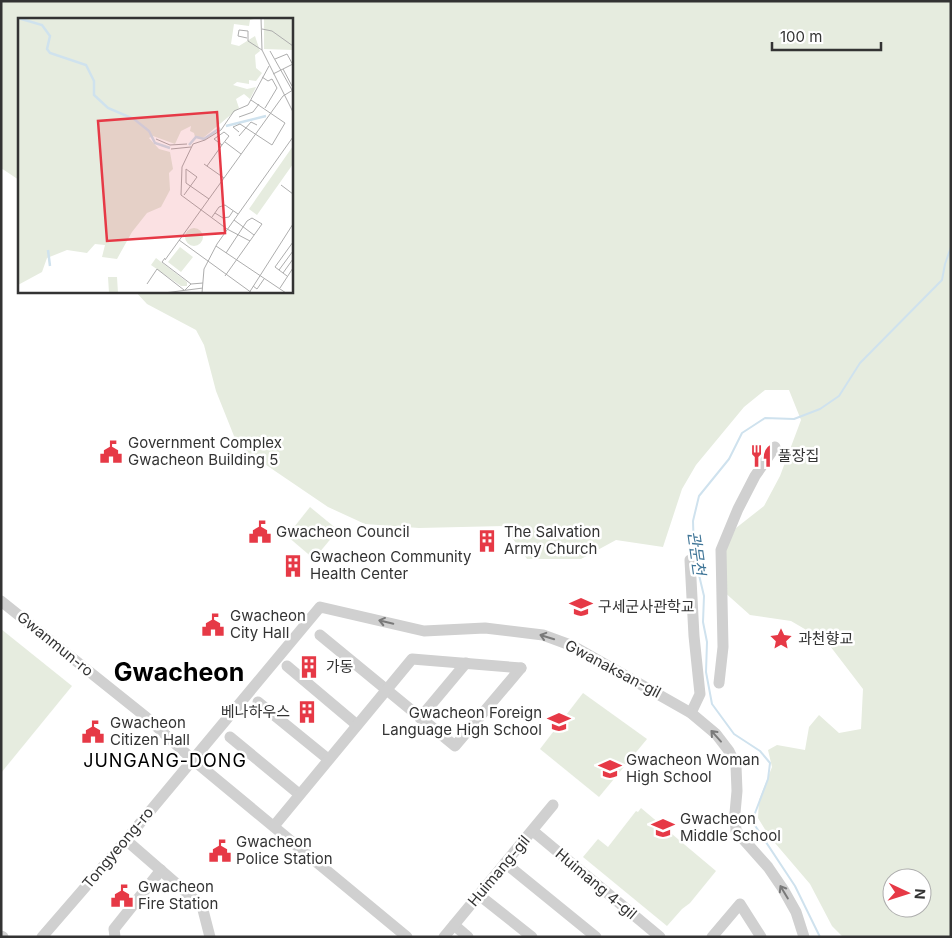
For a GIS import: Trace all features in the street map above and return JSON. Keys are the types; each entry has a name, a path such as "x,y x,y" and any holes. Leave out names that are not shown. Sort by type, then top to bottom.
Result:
{"street":[{"path":"719,683 723,647 721,550 738,509 755,476 775,447"},
{"path":"690,560 694,636 700,694 691,713"},
{"name":"Gwanmun-ro","path":"1,601 146,717 192,759 407,937"},
{"name":"Gwanaksan-gil","path":"192,759 320,606 424,631 485,628 543,635 573,646 691,713 716,734 729,751 736,766 737,791 734,813 736,831 768,867 783,889 796,912 804,937"},
{"path":"274,826 328,759 386,690 412,660 521,668 455,746 420,718 386,690 320,635"},
{"path":"420,718 466,663"},
{"path":"287,666 357,725"},
{"path":"258,702 328,759"},
{"path":"230,737 299,794"},
{"name":"Tongyeong-ro","path":"42,937 126,840 192,759"},
{"name":"Huimang-gil","path":"444,937 553,805"},
{"name":"Huimang 4-gil","path":"533,831 660,937"},
{"path":"126,840 202,906 210,937"},
{"path":"506,863 596,937"},
{"path":"114,937 114,929 161,870"},
{"path":"479,895 532,937"},
{"path":"712,937 740,904 761,937"},
{"path":"454,925 468,937"}],"shaded area":[{"path":"1,1 951,1 951,937 843,937 832,926 810,884 769,836 758,818 759,800 772,767 768,750 777,745 805,750 809,727 819,715 839,733 861,729 863,689 827,642 791,621 750,615 722,590 721,557 736,528 764,506 780,476 801,420 789,390 765,390 744,407 696,465 682,489 663,547 616,540 581,559 527,559 504,526 419,528 365,524 328,507 238,446 216,391 204,345 196,330 147,304 136,292 292,292 292,18 18,18 18,179 1,168"},
{"path":"310,507 338,530 314,559 287,536"},
{"path":"1,629 72,686 1,773"},
{"path":"583,693 647,739 599,797 540,749"},
{"path":"641,808 716,871 690,903 667,926 583,857 598,839 608,847 636,811 638,812"}],"waterway":[{"name":"관문천","path":"820,937 795,886 752,821 768,779 770,763 760,751 734,734 712,704 706,672 707,642 703,622 704,596 694,554 693,521 699,496 729,459 742,433 765,418 794,419 820,409 839,396 860,363 942,280 951,247"}],"place":[{"name":"Government Complex Gwacheon Building 5","path":"111,452"},
{"name":"풀장집","path":"761,456"},
{"name":"Gwacheon Council","path":"260,532"},
{"name":"The Salvation Army Church","path":"487,541"},
{"name":"Gwacheon Community Health Center","path":"293,566"},
{"name":"구세군사관학교","path":"581,607"},
{"name":"Gwacheon City Hall","path":"213,625"},
{"name":"과천향교","path":"781,639"},
{"name":"가동","path":"309,667"},
{"name":"베나하우스","path":"307,712"},
{"name":"Gwacheon Foreign Language High School","path":"559,722"},
{"name":"Gwacheon Citizen Hall","path":"93,732"},
{"name":"Gwacheon Woman High School","path":"610,769"},
{"name":"Gwacheon Middle School","path":"663,828"},
{"name":"Gwacheon Police Station","path":"220,851"},
{"name":"Gwacheon Fire Station","path":"122,896"}],"district":[{"name":"Gwacheon","path":"179,672"},
{"name":"JUNGANG-DONG","path":"165,761"}]}
